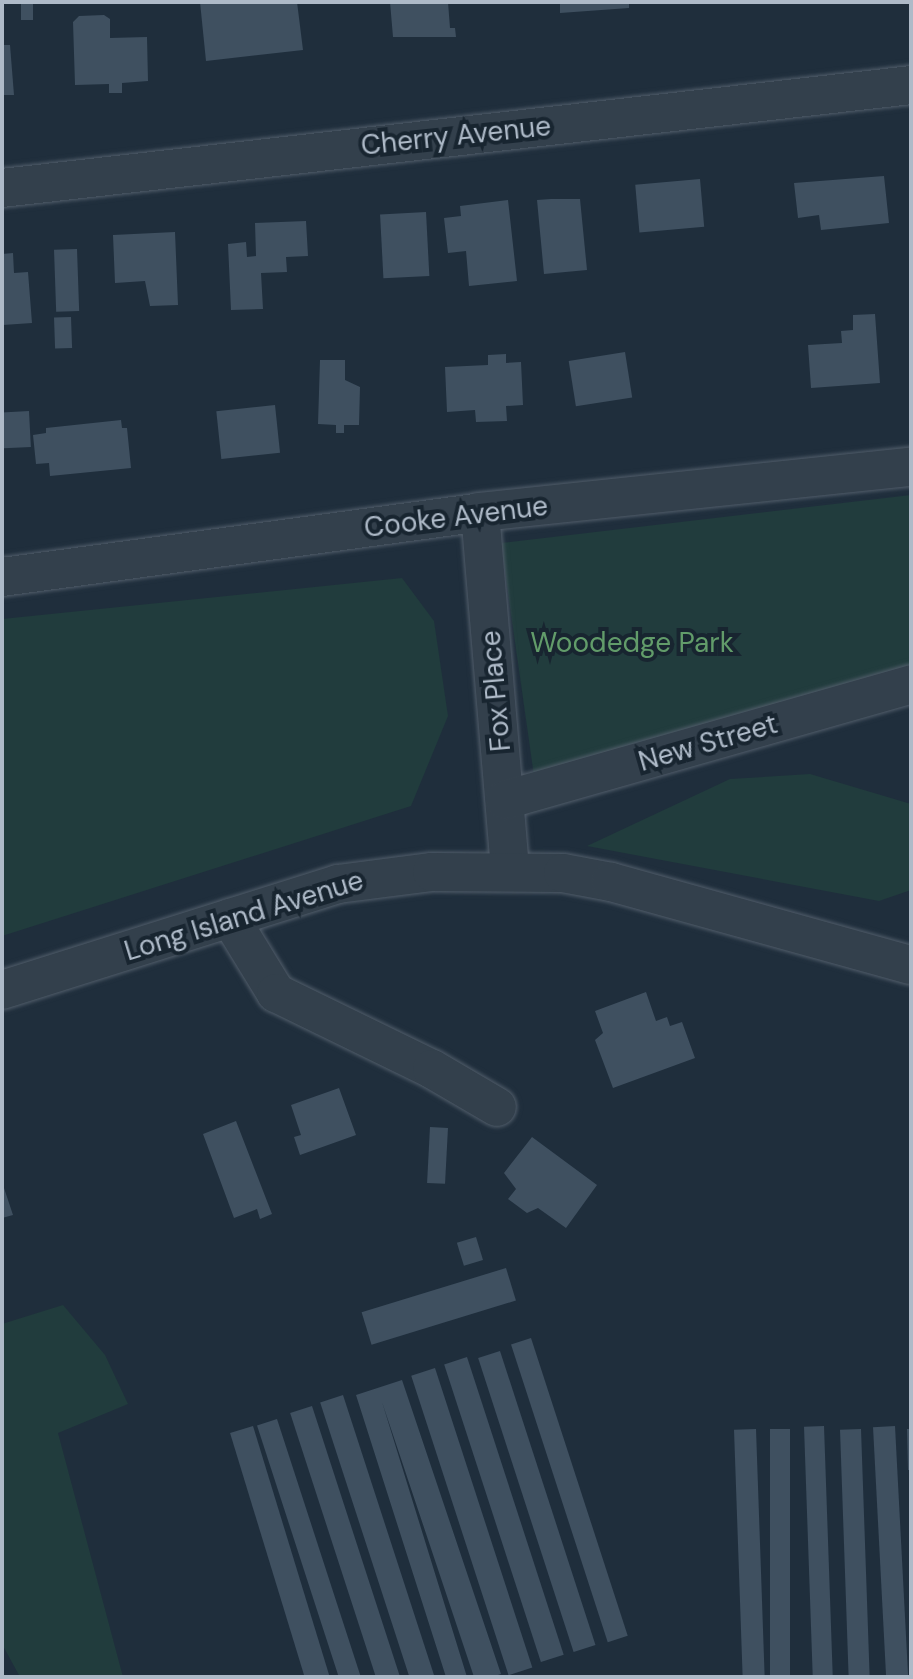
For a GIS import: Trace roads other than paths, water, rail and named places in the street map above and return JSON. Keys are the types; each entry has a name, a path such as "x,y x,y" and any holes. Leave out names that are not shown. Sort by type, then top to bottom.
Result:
{"street":[{"name":"Cherry Avenue","path":"2,188 911,85"},
{"name":"Cooke Avenue","path":"2,577 480,512 911,467"},
{"name":"Fox Place","path":"480,512 510,870"},
{"name":"New Street","path":"505,800 911,684"},
{"name":"Long Island Avenue","path":"2,990 230,918 386,875 510,870 563,873 649,890 911,965"},
{"path":"230,918 276,993 432,1069 497,1107"}],"park label":[{"name":"Woodedge Park","path":"632,643"}]}
